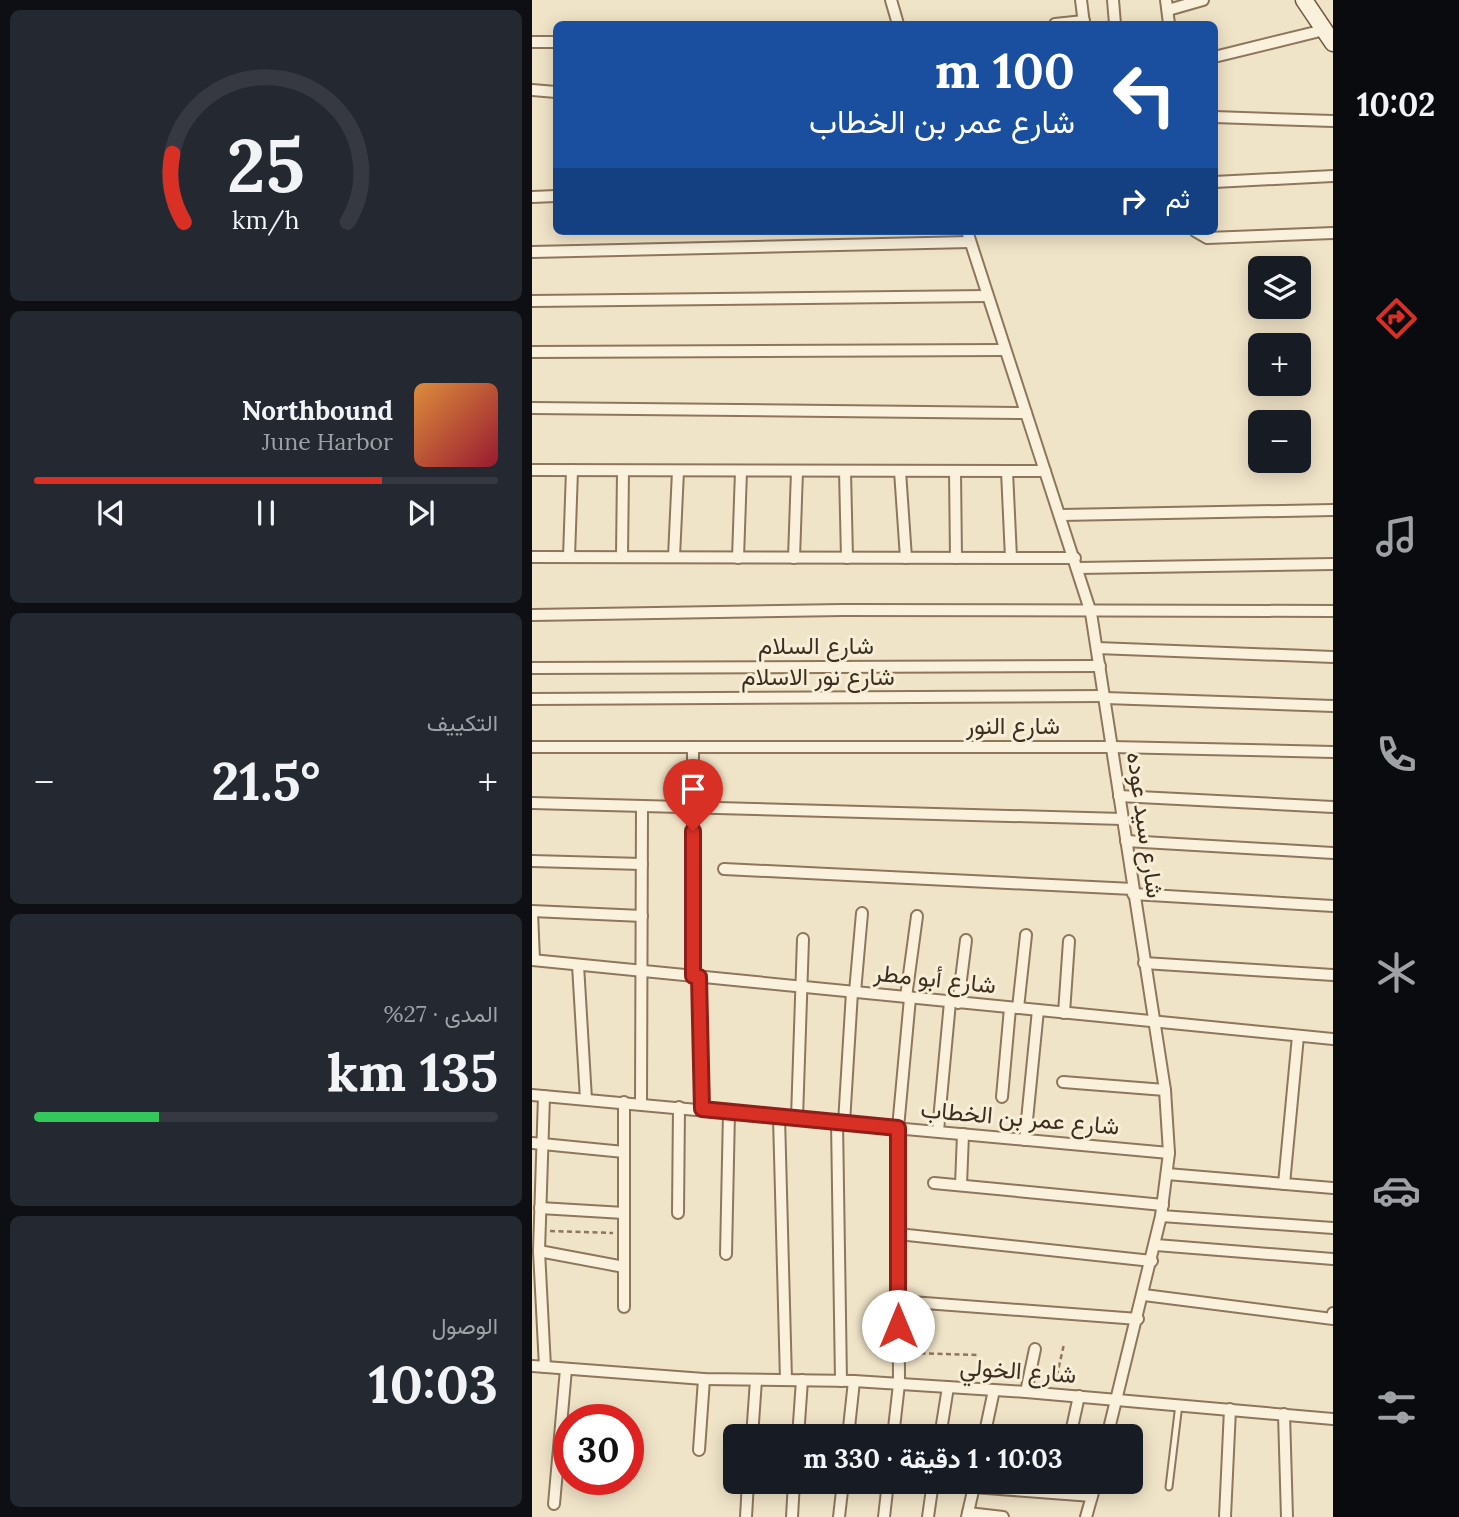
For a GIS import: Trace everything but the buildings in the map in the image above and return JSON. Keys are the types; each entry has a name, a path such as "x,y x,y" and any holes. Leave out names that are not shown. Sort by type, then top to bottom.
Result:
{"street":[{"path":"891,0 897,21"},
{"path":"1082,0 1084,21"},
{"path":"1113,0 1115,21"},
{"path":"1167,5 1203,0"},
{"path":"1218,56 1330,36 1304,0"},
{"path":"532,42 553,42"},
{"path":"532,90 553,92"},
{"path":"1218,117 1333,121"},
{"path":"1218,182 1333,176"},
{"path":"532,197 553,196"},
{"path":"1202,235 1207,238 1333,233"},
{"path":"532,252 945,235"},
{"name":"شارع سيد عوده","path":"969,235 1004,350 1077,563 1091,613 1165,1090 1169,1153 1162,1210 1144,1296 1110,1424"},
{"path":"532,301 987,296"},
{"path":"532,352 1004,350"},
{"path":"532,408 1026,413"},
{"path":"532,470 1045,471"},
{"path":"569,557 572,470"},
{"path":"622,557 623,471"},
{"path":"674,557 678,471"},
{"path":"738,558 741,471"},
{"path":"794,558 797,471"},
{"path":"845,471 847,558"},
{"path":"900,471 906,558"},
{"path":"955,471 956,558"},
{"path":"1007,471 1011,558"},
{"path":"1060,515 1333,510"},
{"path":"532,557 1011,558 1077,563 1333,564"},
{"path":"532,615 842,610 1091,613 1333,611"},
{"path":"1097,648 1333,657"},
{"name":"شارع السلام","path":"532,668 1100,666"},
{"name":"شارع نور الاسلام","path":"532,699 1104,697 1333,706"},
{"name":"شارع النور","path":"532,747 1112,747 1333,752"},
{"path":"694,747 696,976 702,1109"},
{"path":"1119,796 1333,807"},
{"path":"532,803 1122,820"},
{"path":"642,806 642,1104"},
{"path":"1126,841 1333,853"},
{"path":"532,860 642,864"},
{"path":"724,869 1133,891 1333,906"},
{"path":"533,960 532,911 642,916"},
{"path":"841,1381 840,1122 862,913"},
{"path":"894,1424 899,1384 898,1128 917,916"},
{"path":"1002,1097 1026,935"},
{"path":"797,1118 803,939"},
{"path":"938,1131 954,1002 966,940"},
{"path":"1064,1013 1069,942"},
{"name":"شارع أبو مطر","path":"533,960 1333,1039"},
{"path":"1144,963 1333,975"},
{"path":"578,965 586,1099"},
{"path":"1025,1140 1038,1010"},
{"path":"1284,1184 1298,1036"},
{"path":"1063,1082 1165,1090"},
{"name":"شارع عمر بن الخطاب","path":"532,1095 1169,1153"},
{"path":"544,1096 537,1143 540,1208 537,1226 545,1367"},
{"path":"624,1102 624,1307"},
{"path":"678,1213 679,1107"},
{"path":"726,1254 729,1112"},
{"path":"779,1116 786,1380"},
{"path":"961,1185 963,1134"},
{"path":"537,1143 624,1152"},
{"path":"1167,1174 1333,1188"},
{"path":"934,1183 1333,1228"},
{"path":"540,1208 624,1213"},
{"path":"898,1234 1152,1261"},
{"path":"1156,1245 1333,1259"},
{"path":"539,1251 624,1267"},
{"path":"1144,1296 1333,1319 1333,1313"},
{"path":"898,1301 1138,1319"},
{"path":"1026,1392 1035,1349"},
{"name":"شارع الخولي","path":"532,1366 705,1379 854,1381 1079,1396 1284,1414 1333,1415"},
{"path":"554,1504 566,1369"},
{"path":"699,1450 705,1379"},
{"path":"753,1424 756,1380"},
{"path":"799,1424 802,1380"},
{"path":"849,1424 854,1381"},
{"path":"942,1424 948,1387"},
{"path":"987,1424 994,1390"},
{"path":"1073,1424 1079,1396"},
{"path":"1225,1517 1230,1409"},
{"path":"1284,1414 1287,1517"},
{"path":"746,1517 747,1494"},
{"path":"792,1517 793,1494"},
{"path":"839,1517 842,1494"},
{"path":"884,1517 887,1494"},
{"path":"928,1517 931,1494"},
{"path":"972,1494 968,1515 1003,1517"},
{"path":"1084,1494 1092,1496 1086,1517"}],"lane":[{"path":"1169,1487 1179,1404"}],"path":[{"path":"537,1226 624,1233"},
{"path":"1052,1394 1064,1344"},
{"path":"898,1352 977,1355"}],"route":[{"path":"693,831 693,976 699,977 702,1109 898,1128 898,1326"}]}
